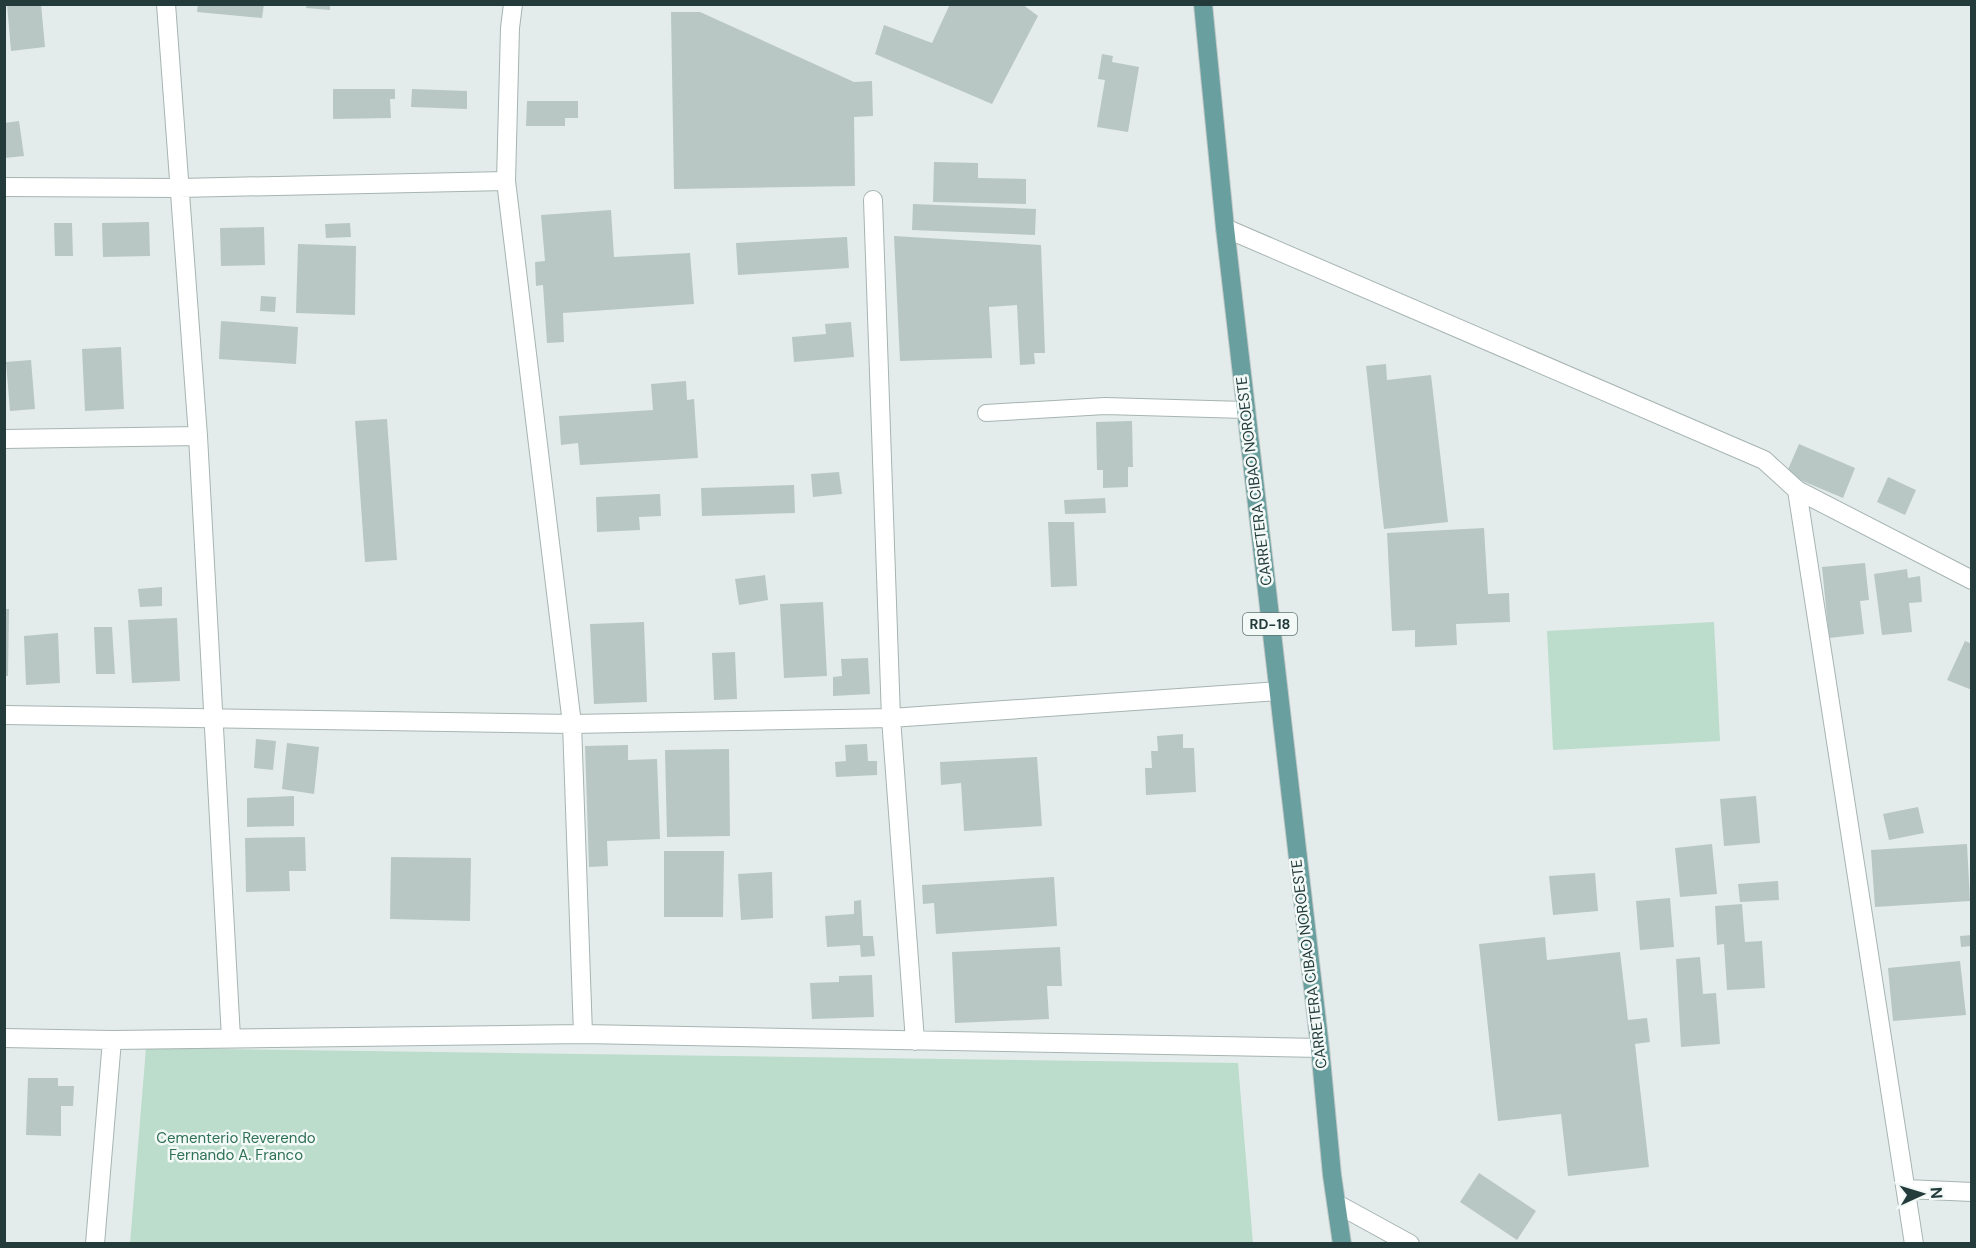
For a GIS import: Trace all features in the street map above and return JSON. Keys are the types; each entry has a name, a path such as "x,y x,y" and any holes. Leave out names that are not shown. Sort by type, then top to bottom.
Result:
{"main road":[{"name":"CARRETERA CIBAO NOROESTE","path":"1203,4 1245,410 1320,1048 1332,1175 1342,1244"}],"street":[{"path":"166,4 198,436 231,1038"},
{"path":"513,4 510,28 506,181 572,724 583,1034"},
{"path":"4,187 179,188 506,181"},
{"path":"873,200 891,718 915,1041"},
{"path":"1225,228 1764,460 1797,490 1971,580"},
{"path":"4,439 198,436"},
{"path":"1797,490 1914,1244"},
{"path":"4,715 214,716 572,724 891,718 1278,691"},
{"path":"4,1038 112,1040 583,1034 1320,1048"},
{"path":"95,1244 112,1040"},
{"path":"1906,1189 1971,1192"},
{"path":"1337,1204 1410,1244"}],"lane":[{"path":"986,413 1105,406 1245,410"}],"green space":[{"path":"1714,622 1720,741 1553,750 1547,631"},
{"name":"Cementerio Reverendo Fernando A. Franco","path":"146,1048 1238,1063 1253,1243 130,1244"}],"building":[{"path":"7,4 41,4 45,47 11,51"},
{"path":"198,4 264,4 262,18 197,12"},
{"path":"307,4 330,4 330,10 306,8"},
{"path":"950,4 1022,4 1038,16 992,104 875,54 884,25 932,43"},
{"path":"671,12 700,12 854,82 872,81 873,116 854,117 855,186 674,189"},
{"path":"1102,54 1113,56 1112,62 1139,67 1128,132 1097,127 1105,80 1098,79"},
{"path":"333,89 395,89 395,99 390,99 391,118 333,119"},
{"path":"412,89 467,91 467,109 411,107"},
{"path":"527,101 578,101 578,118 565,118 565,126 526,126"},
{"path":"19,121 24,156 4,158 4,123"},
{"path":"934,162 978,163 978,178 1026,179 1026,204 933,202"},
{"path":"913,204 1036,209 1035,235 912,230"},
{"path":"611,210 614,257 690,253 694,304 563,313 564,342 547,343 543,285 536,286 535,262 545,261 541,215"},
{"path":"149,222 150,256 103,257 102,223"},
{"path":"54,223 72,223 73,256 55,256"},
{"path":"350,223 351,237 326,238 325,224"},
{"path":"264,227 265,265 221,266 220,228"},
{"path":"894,236 1041,245 1045,353 1034,353 1035,364 1020,365 1017,305 989,307 992,358 900,361"},
{"path":"847,237 849,268 738,275 736,243"},
{"path":"298,244 356,246 355,315 296,313"},
{"path":"261,296 276,297 275,312 260,311"},
{"path":"221,321 298,327 296,364 219,359"},
{"path":"851,322 854,357 794,362 792,337 826,334 825,324"},
{"path":"121,347 124,409 85,411 82,349"},
{"path":"31,360 35,409 10,411 6,362"},
{"path":"1386,364 1387,380 1431,375 1448,522 1384,529 1366,366"},
{"path":"686,381 687,400 694,399 698,458 580,465 578,443 561,445 559,416 653,410 651,384"},
{"path":"387,419 397,560 365,562 355,421"},
{"path":"1132,421 1133,467 1128,467 1128,487 1103,488 1103,470 1097,470 1096,422"},
{"path":"1799,444 1855,468 1843,498 1786,474"},
{"path":"839,472 842,494 813,497 811,474"},
{"path":"1888,477 1916,490 1905,515 1877,502"},
{"path":"794,485 795,513 702,516 701,488"},
{"path":"660,494 661,516 639,517 640,530 597,532 596,497"},
{"path":"1105,498 1106,513 1065,514 1064,500"},
{"path":"1048,522 1074,522 1077,586 1051,587"},
{"path":"1484,528 1488,594 1509,593 1510,622 1456,624 1457,645 1415,647 1415,630 1392,631 1387,533"},
{"path":"1865,563 1869,600 1860,601 1864,634 1829,638 1822,567"},
{"path":"1907,569 1908,578 1920,576 1922,602 1909,603 1912,632 1882,635 1874,574"},
{"path":"765,575 768,600 739,605 735,579"},
{"path":"162,587 162,606 140,607 138,589"},
{"path":"823,602 827,676 784,678 780,604"},
{"path":"4,609 9,609 8,676 4,676"},
{"path":"177,618 180,681 132,683 128,620"},
{"path":"644,622 647,702 594,704 590,624"},
{"path":"94,627 112,627 115,674 96,674"},
{"path":"58,633 60,683 26,685 24,636"},
{"path":"1965,641 1972,644 1972,690 1947,680"},
{"path":"735,652 737,699 714,700 712,653"},
{"path":"868,658 870,694 833,696 833,677 842,676 841,659"},
{"path":"1183,734 1183,748 1194,748 1196,792 1146,795 1145,768 1152,768 1151,751 1158,751 1157,736"},
{"path":"256,739 276,741 273,770 254,768"},
{"path":"287,743 319,747 314,794 282,789"},
{"path":"867,744 868,761 877,761 877,775 836,777 835,762 846,761 845,745"},
{"path":"628,745 628,760 657,759 660,839 607,841 608,866 589,867 585,746"},
{"path":"729,749 730,836 667,837 665,750"},
{"path":"1037,757 1042,826 964,831 961,783 941,785 940,762"},
{"path":"294,796 294,826 247,827 247,798"},
{"path":"1756,796 1760,843 1724,846 1720,799"},
{"path":"1918,807 1924,833 1889,840 1883,814"},
{"path":"305,837 306,871 289,871 290,891 246,892 245,838"},
{"path":"1712,844 1717,894 1680,897 1675,848"},
{"path":"1967,844 1970,901 1875,907 1871,850"},
{"path":"664,851 724,851 723,917 664,917"},
{"path":"391,857 471,858 470,921 390,919"},
{"path":"772,872 773,918 741,920 738,874"},
{"path":"1595,873 1598,911 1553,915 1549,876"},
{"path":"1054,877 1057,926 936,934 934,903 923,904 922,885"},
{"path":"1778,881 1779,900 1740,902 1738,884"},
{"path":"1670,898 1674,947 1640,950 1636,901"},
{"path":"861,900 863,936 873,936 875,956 861,957 860,945 827,947 825,916 854,914 854,901"},
{"path":"1742,904 1745,942 1762,941 1765,988 1727,990 1724,944 1717,945 1715,906"},
{"path":"1972,935 1972,946 1961,947 1960,936"},
{"path":"1545,937 1547,960 1620,952 1628,1020 1647,1018 1650,1042 1635,1044 1649,1167 1568,1176 1561,1114 1498,1121 1479,944"},
{"path":"1060,947 1062,986 1047,986 1049,1019 955,1023 952,952"},
{"path":"1700,957 1703,994 1716,993 1720,1044 1681,1047 1676,959"},
{"path":"1960,961 1966,1015 1893,1021 1888,968"},
{"path":"872,975 874,1017 812,1019 810,983 839,982 839,976"},
{"path":"28,1078 58,1078 58,1086 74,1086 73,1106 61,1106 61,1136 26,1135"},
{"path":"1479,1173 1536,1211 1517,1240 1460,1202"}]}
